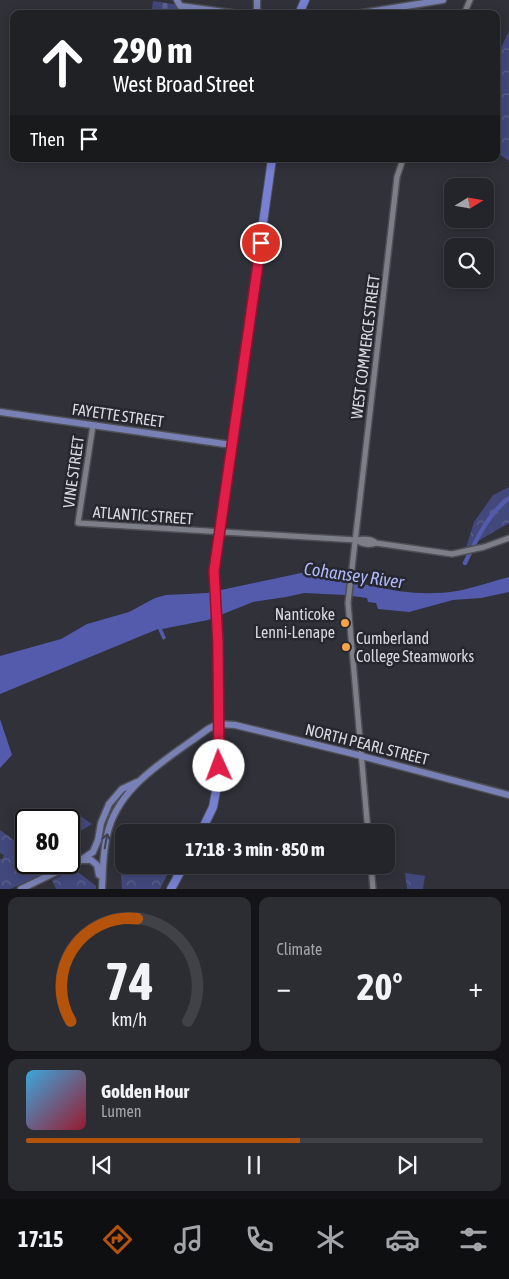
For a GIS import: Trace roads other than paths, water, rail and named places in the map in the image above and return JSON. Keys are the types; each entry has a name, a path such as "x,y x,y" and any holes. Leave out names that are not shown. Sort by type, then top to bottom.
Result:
{"highway":[{"path":"205,824 213,807 218,787 219,703 214,571 272,162"},
{"path":"171,889 179,874"}],"main road":[{"path":"381,10 443,0"},
{"path":"179,3 217,10"},
{"name":"FAYETTE STREET","path":"0,412 232,445"},
{"path":"21,889 81,860 93,852 101,823 110,802 122,789 140,780 208,729 218,724"},
{"name":"NORTH PEARL STREET","path":"218,724 235,725 509,795"},
{"path":"112,818 124,798 140,780"},
{"path":"110,802 114,803 124,798"},
{"path":"100,889 105,842 113,810 110,802"},
{"path":"81,860 91,860 97,865 100,889"}],"street":[{"name":"WEST COMMERCE STREET","path":"367,824 350,638 349,598 397,177 402,162"},
{"name":"VINE STREET","path":"78,523 93,425"},
{"name":"ATLANTIC STREET","path":"78,523 363,539 374,540 376,543 447,554 467,552 509,538"},
{"path":"372,874 373,889"}],"waterway":[{"path":"465,563 489,520 509,498"}],"place":[{"name":"Nanticoke Lenni-Lenape","path":"345,623"},
{"name":"Cumberland College Steamworks","path":"346,647"}],"water label":[{"name":"Cohansey River","path":"354,575"}]}
